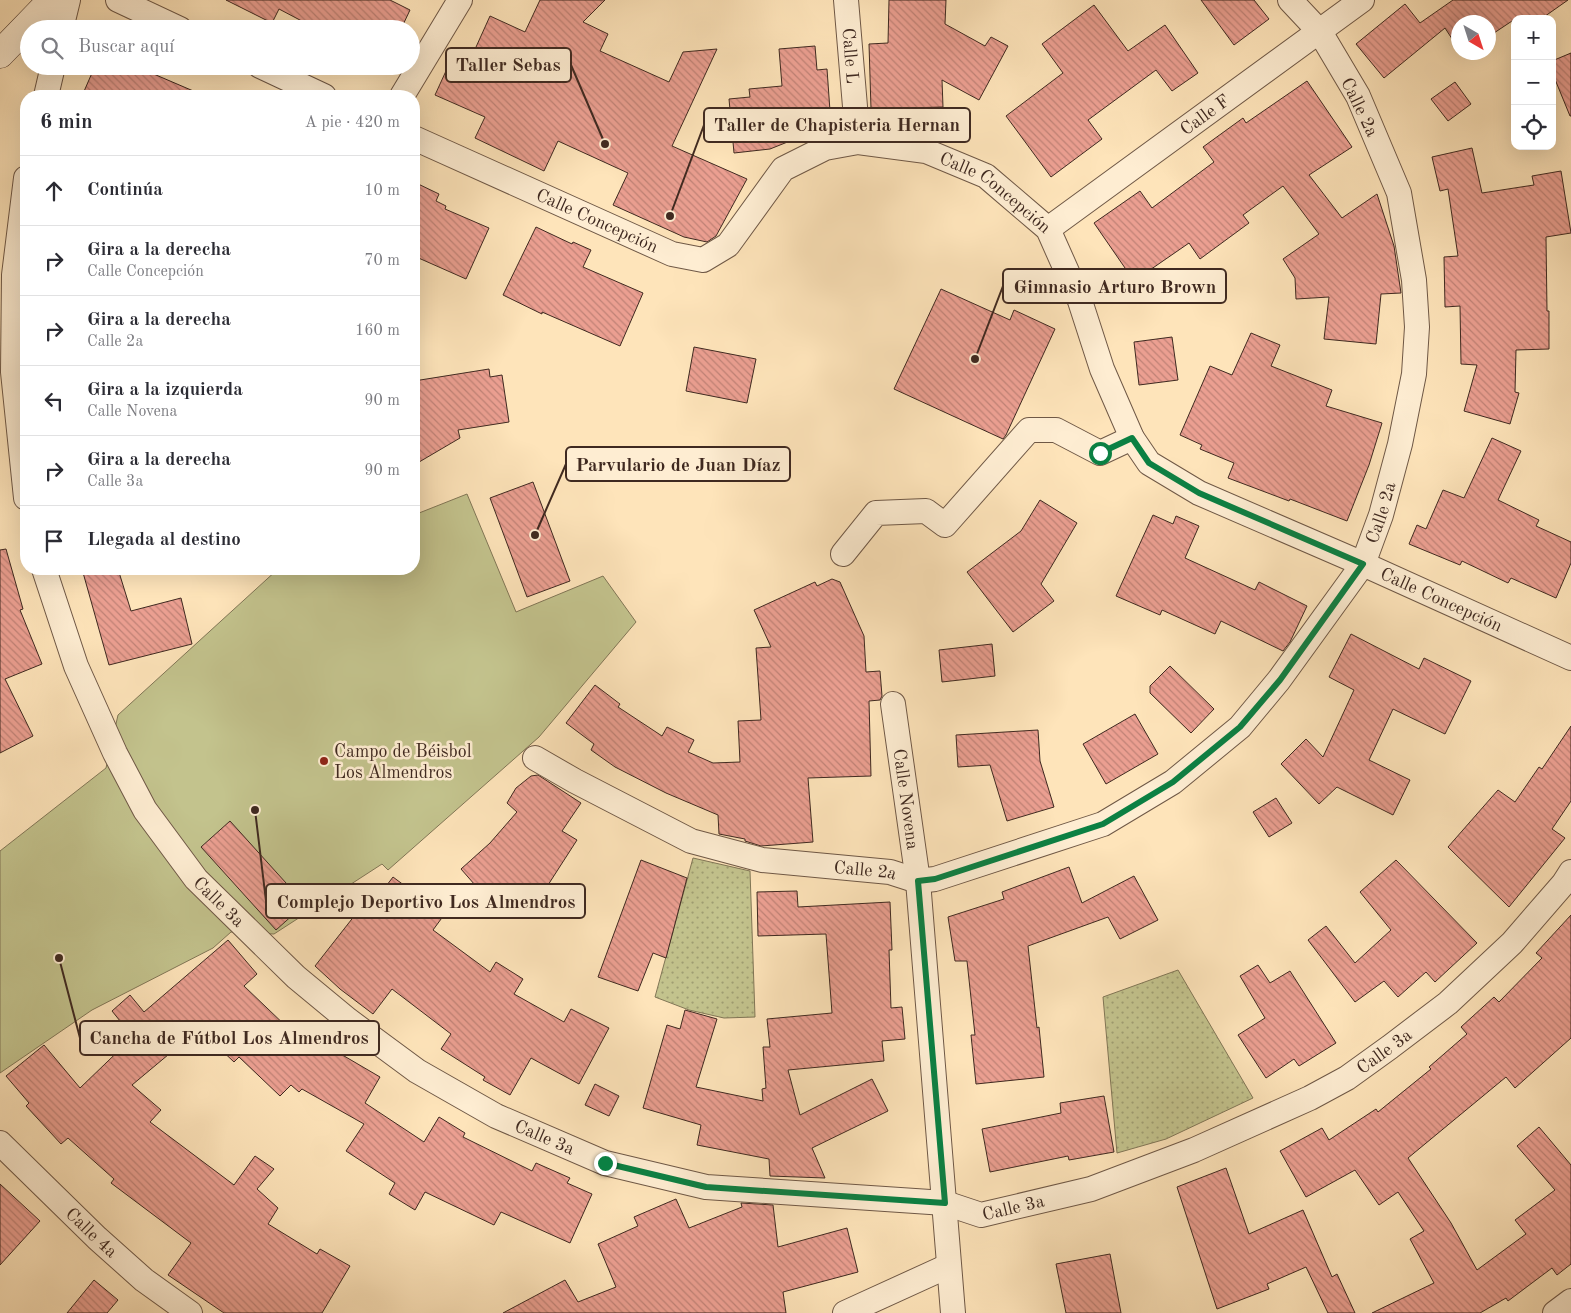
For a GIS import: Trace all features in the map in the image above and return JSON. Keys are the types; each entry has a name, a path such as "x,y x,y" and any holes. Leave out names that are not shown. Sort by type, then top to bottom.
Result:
{"street":[{"path":"33,20 52,0"},
{"path":"64,20 68,0"},
{"path":"118,0 161,20"},
{"path":"420,66 460,0"},
{"name":"Calle L","path":"846,0 858,142"},
{"name":"Calle 2a","path":"535,758 575,781 691,841 762,860 890,872 918,881 935,879 1103,824 1173,782 1240,727 1280,680 1363,564 1381,515 1400,444 1414,374 1417,327 1414,280 1399,193 1358,96 1320,32 1290,0"},
{"name":"Calle F","path":"1048,229 1362,0"},
{"path":"0,54 20,33"},
{"path":"47,90 51,75"},
{"path":"279,75 311,90"},
{"path":"406,90 415,75"},
{"name":"Calle Concepción","path":"420,141 672,254 704,260 728,245 783,169 826,148 858,142 926,151 986,176 1048,229 1080,301 1102,369 1132,438 1149,463 1199,493 1363,564 1571,658"},
{"path":"20,226 14,275 13,372 20,440"},
{"path":"842,554 876,513 926,511 945,526 1029,430 1056,430 1100,453 1132,438"},
{"name":"Calle 3a","path":"46,575 76,666 115,753 145,810 196,879 296,978 348,1020 417,1071 496,1116 605,1163 706,1187 945,1203 981,1215 1091,1189 1194,1150 1310,1098 1347,1078 1448,1003 1512,943 1564,883 1571,872"},
{"name":"Calle Novena","path":"893,704 918,881 945,1203 952,1313"},
{"name":"Calle 4a","path":"0,1142 104,1244 144,1280 190,1313"},
{"path":"845,1313 948,1266"},
{"path":"1555,1313 1571,1301"}],"green space":[{"path":"467,494 516,612 603,576 636,622 539,737 388,870 382,864 274,934 231,932 213,948 92,1010 0,1073 0,851 106,768 118,715 271,575 420,575 420,513"},
{"path":"693,858 750,871 755,1017 724,1018 689,1010 655,997"},
{"path":"1178,970 1253,1098 1166,1139 1117,1153 1103,997"}],"building":[{"path":"226,0 390,0 410,10 405,20 300,20 279,9 274,20 266,20"},
{"path":"540,0 605,0 583,22 608,34 600,51 669,82 683,52 717,49 672,146 747,179 716,236 707,242 684,237 613,205 628,173 558,141 544,171 475,138 485,117 435,95 451,60 467,67 490,16 525,32"},
{"path":"889,0 946,0 945,24 985,46 991,37 1008,46 979,100 942,80 943,107 871,109 869,44 888,43"},
{"path":"1201,0 1254,0 1269,19 1234,45"},
{"path":"1453,0 1568,0 1547,15 1511,15 1511,22 1496,32 1496,15 1451,15 1451,37 1445,28 1384,78 1356,44 1405,4 1420,23"},
{"path":"1094,5 1128,51 1165,25 1198,73 1172,91 1156,70 1088,120 1102,139 1051,177 1006,116 1063,73 1042,44"},
{"path":"815,46 817,70 827,69 831,125 804,127 805,135 770,149 734,153 729,99 750,97 749,89 782,86 779,49"},
{"path":"1571,53 1571,116 1556,82 1556,59"},
{"path":"91,75 156,75 191,90 85,90"},
{"path":"1307,81 1352,147 1309,175 1342,218 1377,194 1394,246 1401,293 1381,294 1376,344 1324,339 1329,297 1296,299 1295,278 1283,259 1319,234 1283,186 1243,215 1249,223 1200,259 1189,243 1134,281 1094,223 1140,191 1152,208 1214,162 1203,147 1243,118 1246,123"},
{"path":"1455,82 1471,104 1448,121 1431,99"},
{"path":"1472,148 1482,193 1534,185 1532,176 1561,171 1571,233 1546,237 1549,349 1516,350 1515,392 1519,393 1510,424 1464,411 1477,365 1461,364 1460,306 1445,307 1444,257 1458,256 1448,189 1440,191 1432,157"},
{"path":"420,185 439,194 436,201 446,206 445,209 489,228 466,279 420,259"},
{"path":"536,227 572,244 573,242 591,250 583,267 643,293 620,346 542,312 542,314 503,295"},
{"path":"941,289 1010,320 1014,310 1055,329 1003,439 894,389"},
{"path":"1251,333 1280,345 1271,366 1332,390 1326,406 1382,423 1369,465 1347,521 1228,478 1234,463 1200,449 1202,445 1180,435 1210,366 1232,375"},
{"path":"1172,337 1178,380 1139,385 1134,342"},
{"path":"694,347 756,359 747,403 686,391"},
{"path":"489,369 490,377 502,375 509,422 458,430 460,438 420,461 420,380"},
{"path":"1492,438 1521,451 1498,500 1539,520 1536,526 1571,542 1571,563 1556,598 1511,578 1508,583 1462,561 1460,565 1409,544 1417,525 1426,529 1443,490 1464,498"},
{"path":"533,482 570,581 527,597 490,498"},
{"path":"1040,500 1077,523 1041,584 1054,601 1013,632 967,572 1021,531"},
{"path":"1153,515 1173,524 1176,516 1199,526 1185,558 1255,590 1259,582 1307,606 1290,642 1283,651 1221,621 1215,634 1162,610 1160,615 1116,596"},
{"path":"6,549 23,609 20,610 42,664 5,679 33,736 0,753 0,550"},
{"path":"84,575 120,575 131,611 181,598 192,644 109,665"},
{"path":"832,579 840,582 864,636 866,672 880,671 882,696 880,700 869,701 871,776 808,778 813,842 761,846 745,841 745,839 719,834 718,815 666,793 615,767 591,750 594,744 566,723 595,685 620,704 618,707 662,736 667,727 694,740 688,752 713,763 740,762 738,721 761,720 756,648 771,647 754,610 815,582 817,586"},
{"path":"1351,634 1419,669 1424,658 1471,681 1445,734 1393,709 1369,760 1410,780 1393,815 1337,787 1319,804 1281,764 1306,739 1323,757 1354,690 1329,677"},
{"path":"992,644 995,676 942,682 939,650"},
{"path":"1170,666 1214,709 1191,733 1150,693 1150,686"},
{"path":"1135,714 1158,754 1106,784 1083,744"},
{"path":"1571,726 1571,801 1552,829 1565,838 1509,907 1448,847 1498,790 1515,802 1539,767 1542,769"},
{"path":"1038,730 1040,761 1054,807 1007,821 990,765 958,767 956,735"},
{"path":"538,775 581,803 562,831 577,840 539,899 532,891 503,917 461,869 490,843 517,812 507,803 516,788 531,776"},
{"path":"1276,798 1292,823 1269,837 1253,812"},
{"path":"230,821 305,904 276,930 201,847"},
{"path":"641,860 687,878 666,958 653,953 638,991 598,977"},
{"path":"1396,860 1477,943 1435,982 1426,972 1398,997 1384,981 1355,1002 1308,940 1326,926 1355,963 1391,930 1360,892"},
{"path":"1069,867 1082,903 1134,876 1158,920 1120,939 1108,917 1028,946 1044,1077 976,1084 971,1035 975,1035 967,961 955,961 948,917 1004,899 1002,892"},
{"path":"393,877 444,915 433,930 490,972 496,962 523,979 514,994 564,1022 571,1009 609,1028 579,1084 531,1058 510,1095 483,1080 485,1077 441,1049 451,1034 392,989 373,1014 340,989 315,966 366,901 371,906"},
{"path":"797,891 798,907 890,902 892,950 889,950 891,1008 902,1007 905,1039 882,1041 884,1061 788,1070 800,1115 872,1079 888,1111 812,1148 825,1178 770,1176 769,1159 697,1145 701,1125 643,1108 667,1025 680,1029 685,1010 717,1019 696,1087 763,1101 762,1089 766,1088 763,1047 770,1047 767,1019 832,1013 826,934 758,936 757,892"},
{"path":"1571,915 1571,1038 1515,1088 1506,1077 1408,1158 1451,1223 1477,1270 1526,1234 1515,1220 1555,1190 1517,1146 1539,1127 1571,1165 1571,1264 1557,1275 1552,1268 1508,1301 1506,1298 1480,1313 1372,1313 1434,1283 1410,1239 1424,1231 1398,1192 1379,1205 1355,1170 1306,1197 1280,1151 1322,1128 1329,1140 1376,1109 1378,1112 1431,1069 1429,1067 1467,1034 1461,1027 1494,997 1499,1002 1542,958 1536,953"},
{"path":"228,940 257,974 244,986 290,1030 300,1020 327,1046 380,1077 365,1103 424,1142 439,1117 465,1133 463,1137 532,1171 536,1163 570,1178 567,1183 592,1194 570,1243 501,1212 494,1225 425,1192 415,1210 389,1194 395,1183 346,1151 364,1124 302,1089 299,1092 291,1085 280,1096 239,1057 234,1062 199,1029 132,1085 161,1110 150,1122 234,1185 255,1156 274,1169 257,1189 278,1208 268,1224 317,1254 320,1249 350,1266 322,1313 224,1313 168,1275 191,1243 111,1183 114,1179 68,1138 61,1144 26,1106 29,1103 6,1076 44,1045 80,1088 133,1037 112,1011 130,995 144,1012"},
{"path":"1258,965 1270,983 1290,971 1336,1043 1299,1066 1294,1059 1266,1078 1238,1035 1265,1018 1240,976"},
{"path":"595,1084 619,1096 609,1116 585,1105"},
{"path":"1104,1096 1114,1152 1069,1160 1068,1156 990,1172 982,1129 1061,1113 1060,1103"},
{"path":"1226,1168 1249,1234 1303,1210 1332,1277 1337,1274 1355,1313 1328,1313 1306,1267 1267,1284 1269,1289 1217,1309 1177,1187"},
{"path":"0,1184 40,1221 0,1265"},
{"path":"676,1199 689,1228 742,1207 741,1203 773,1205 778,1247 847,1228 858,1272 783,1292 786,1313 503,1313 565,1280 578,1302 616,1287 598,1244 638,1226 634,1217"},
{"path":"1110,1254 1121,1313 1066,1313 1056,1264"},
{"path":"94,1280 118,1300 107,1313 67,1313"}],"place":[{"name":"Taller Sebas","path":"605,144"},
{"name":"Taller de Chapisteria Hernan","path":"670,216"},
{"name":"Gimnasio Arturo Brown","path":"975,359"},
{"name":"Parvulario de Juan Díaz","path":"535,535"},
{"name":"Campo de Béisbol Los Almendros","path":"324,761"},
{"name":"Complejo Deportivo Los Almendros","path":"255,810"},
{"name":"Cancha de Fútbol Los Almendros","path":"59,958"}],"route":[{"path":"605,1163 706,1187 945,1203 918,881 935,879 1103,824 1173,782 1240,727 1280,680 1363,564 1199,493 1149,463 1132,438 1100,453"}]}
